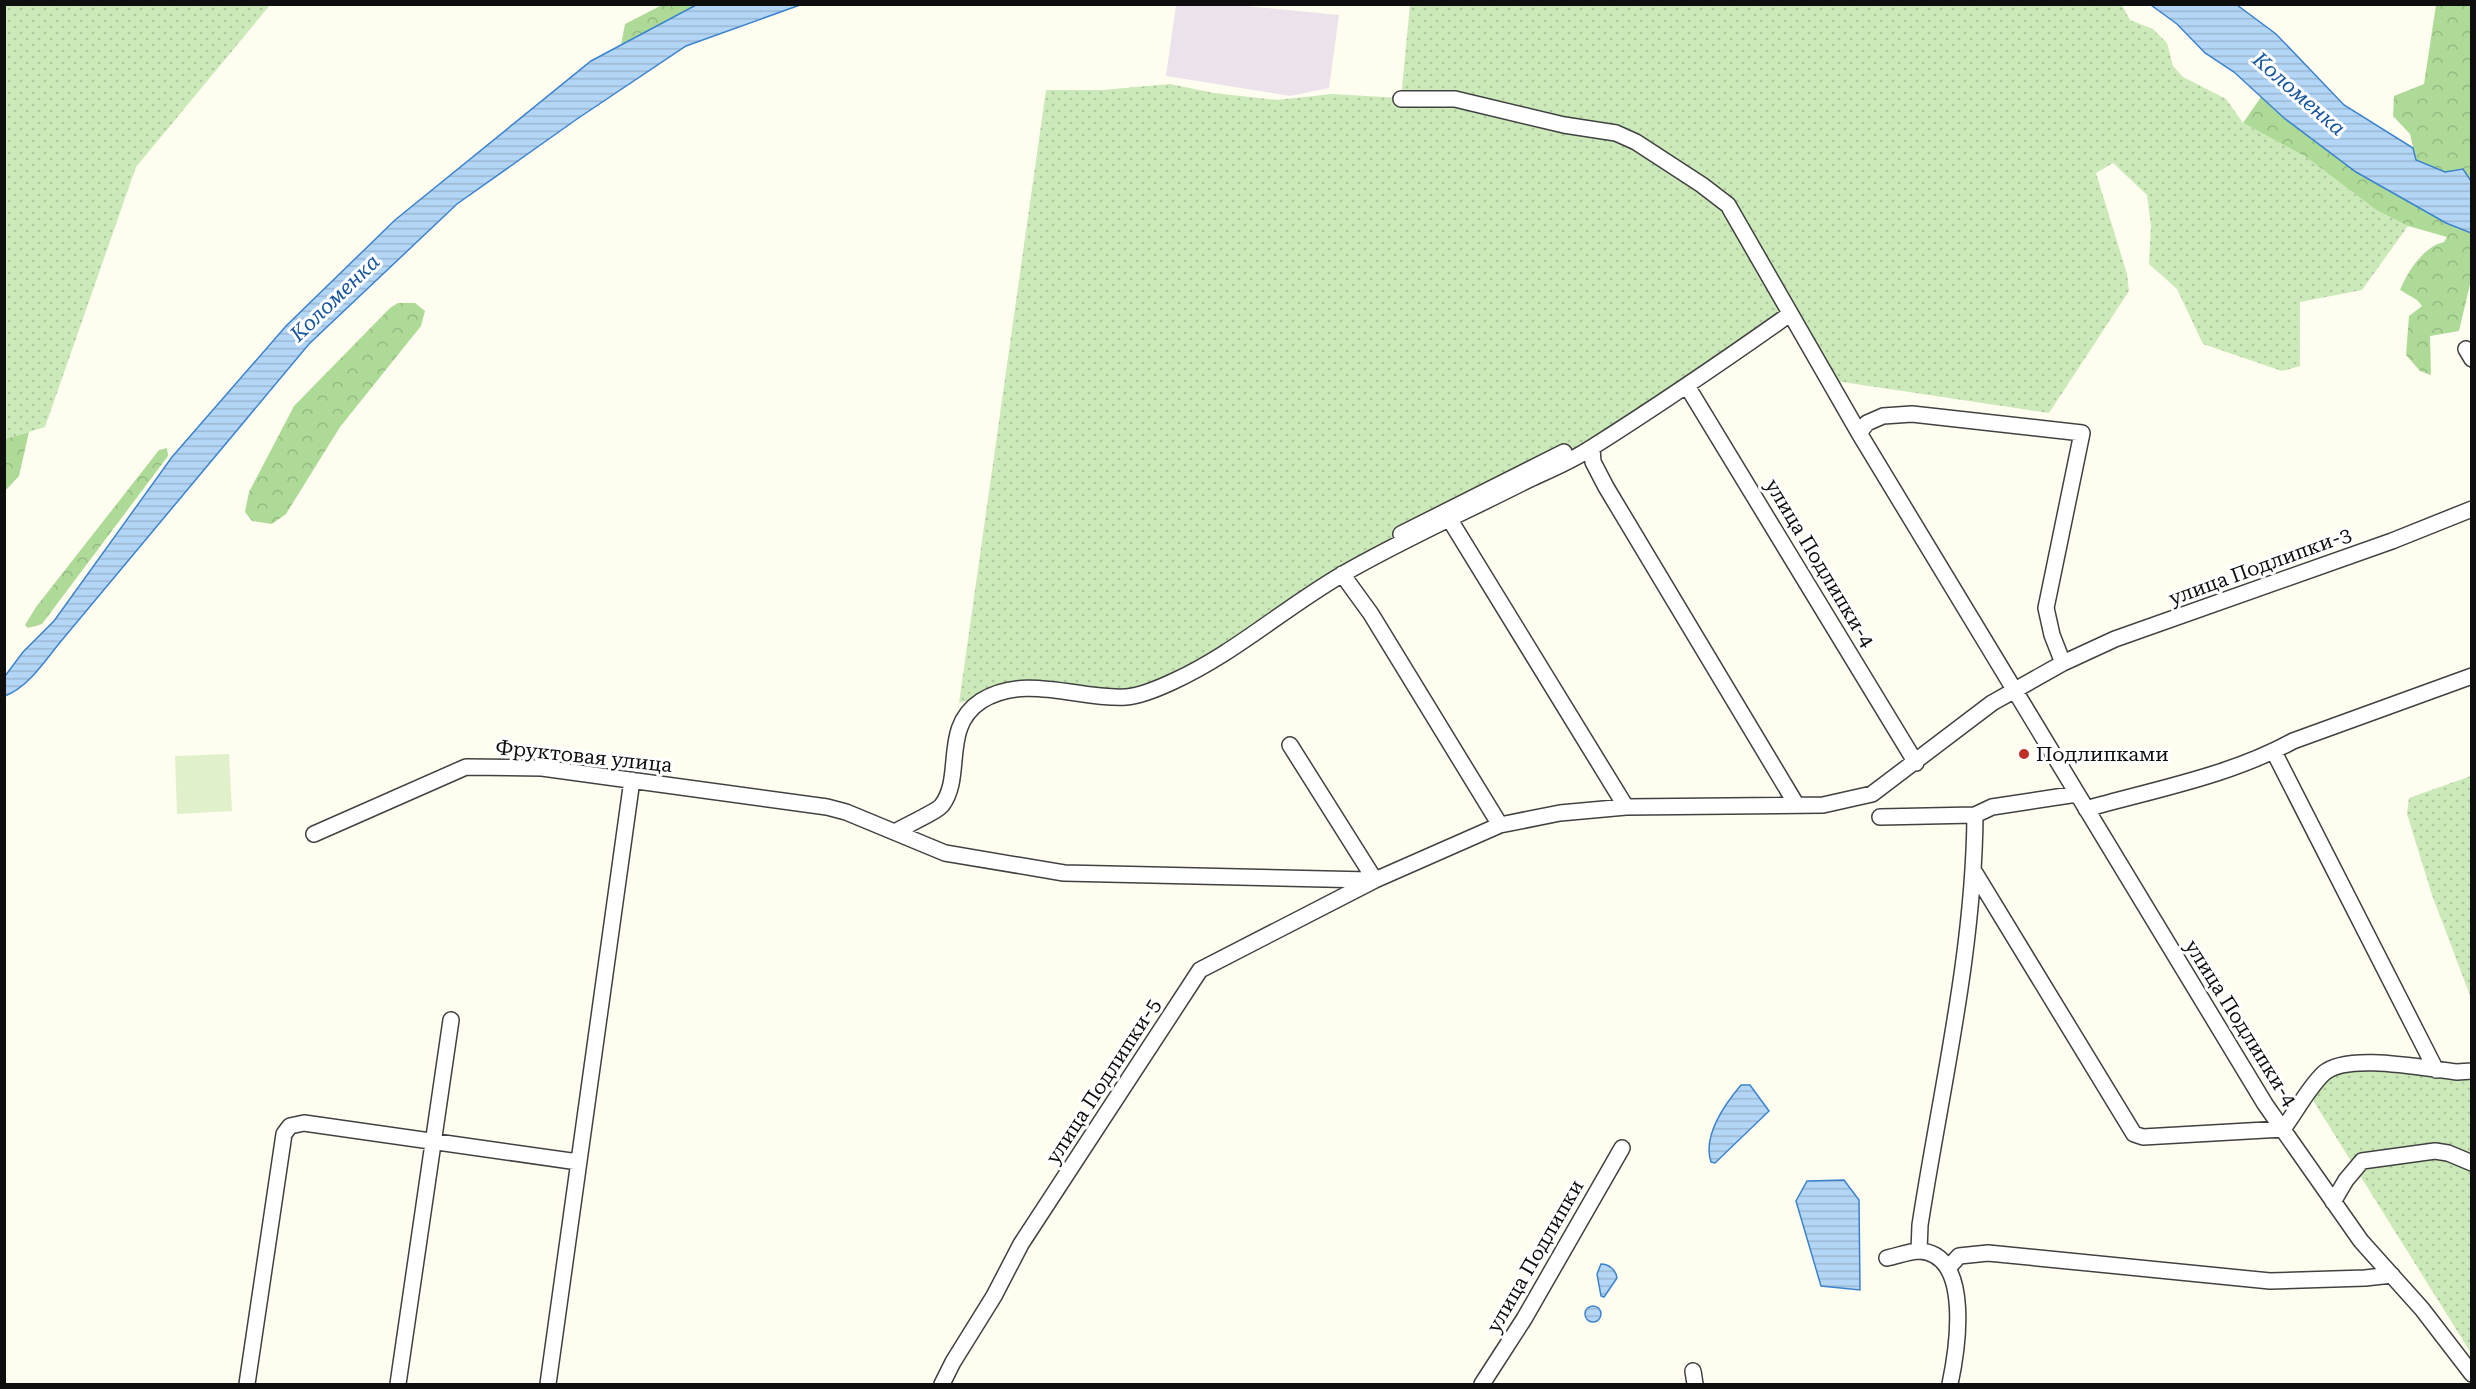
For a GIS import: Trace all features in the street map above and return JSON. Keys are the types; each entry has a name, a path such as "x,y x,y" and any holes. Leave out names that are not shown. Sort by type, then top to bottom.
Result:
{"street":[{"name":"улица Подлипки-4","path":"1401,99 1455,99 1564,125 1616,133 1636,142 1702,185 1728,205 1859,433 2283,1130 2143,1137 2134,1134 1975,873"},
{"path":"895,832 918,818 936,812 942,805 948,795 958,730 966,714 981,701 1005,692 1056,688 1104,697 1128,697 1171,682 1226,653 1342,574 1597,444 1687,386 1790,314"},
{"name":"улица Подлипки-4","path":"1687,386 1916,763"},
{"path":"1859,433 1867,423 1883,416 1912,414 2082,434 2046,608 2052,635 2063,663"},
{"path":"1128,697 1216,648 1322,578 1436,514 1559,453 1597,444"},
{"path":"1597,444 1593,462 1606,487 1796,804"},
{"name":"улица Подлипки-3","path":"2016,690 2063,663 2115,639 2392,541 2472,509"},
{"path":"1450,520 1626,807"},
{"path":"1342,574 1371,614 1500,825"},
{"path":"2086,809 2207,776 2274,752 2293,741 2472,676"},
{"path":"1290,745 1375,880 1500,825 1560,813 1626,807 1823,805 1872,794 1916,763 1992,703 2016,690"},
{"path":"2274,752 2436,1070"},
{"name":"Фруктовая улица","path":"314,834 466,766 542,768 827,807 846,812 945,853 1064,873 1375,880"},
{"path":"548,1384 632,780"},
{"path":"1880,817 1975,814 1992,807 2078,794"},
{"path":"1919,1251 1928,1174 1950,1050 1975,873 1975,814"},
{"name":"улица Подлипки-5","path":"942,1384 952,1362 1021,1244 1200,970 1375,880"},
{"path":"398,1384 451,1020"},
{"path":"2472,1071 2360,1063 2337,1067 2325,1072 2283,1130 2361,1241 2422,1309 2472,1374"},
{"path":"247,1384 284,1134 290,1126 304,1123 578,1162"},
{"name":"улица Подлипки","path":"1482,1384 1524,1319 1622,1148"},
{"path":"2333,1202 2346,1180 2362,1161 2435,1151 2448,1153 2472,1163"},
{"path":"1887,1258 1919,1251 1936,1255 1950,1266 1956,1295 1956,1354 1950,1384"},
{"path":"1950,1266 1959,1256 1988,1253 2270,1281 2392,1275"}],"shaded area":[{"path":"1176,5 1235,5 1339,15 1329,88 1290,96 1166,76"}],"green space":[{"path":"5,5 270,5 136,167 45,427 5,439"},
{"path":"662,5 696,5 621,45 625,24"},
{"path":"1410,5 2122,5 2130,20 2153,29 2167,43 2173,66 2183,77 2226,99 2243,123 2306,157 2376,210 2408,226 2362,290 2300,302 2300,366 2282,371 2203,344 2177,289 2149,264 2151,226 2147,195 2113,163 2096,173 2127,274 2129,291 2049,413 1829,380 1791,314 1636,420 1342,574 1201,662 1122,694 1005,691 959,703 1046,90 1102,90 1170,84 1214,93 1277,100 1332,94 1401,98"},
{"path":"2436,5 2471,5 2471,181 2463,170 2445,172 2416,160 2410,134 2393,116 2394,96 2424,84"},
{"path":"2261,97 2306,134 2446,223 2471,233 2471,280 2459,331 2430,336 2431,375 2420,371 2406,355 2409,316 2422,306 2417,300 2400,290 2407,275 2423,254 2444,242 2447,237 2408,226 2376,210 2306,157 2243,123"},
{"path":"398,303 415,303 425,311 421,326 340,427 286,514 272,524 252,521 245,512 249,492 294,406 390,308"},
{"path":"29,432 19,476 5,491 5,439"},
{"path":"167,448 168,456 42,624 28,628 25,625 36,607 159,450"},
{"path":"229,754 232,811 177,814 175,756"},
{"path":"2472,776 2471,998 2432,895 2407,814 2409,798"},
{"path":"2337,1067 2471,1071 2471,1353 2314,1102 2314,1087"}],"water":[{"name":"Коломенка","path":"696,5 800,5 686,46 577,119 457,204 309,344 36,672 22,686 5,696 5,676 23,652 54,621 172,457 286,326 395,220 591,61"},
{"name":"Коломенка","path":"2151,5 2237,5 2276,34 2344,105 2413,148 2416,160 2445,172 2463,169 2471,181 2471,233 2446,223 2356,172 2284,118 2234,72 2205,53 2177,24"},
{"path":"1741,1085 1750,1085 1769,1111 1715,1163 1711,1162 1709,1152 1712,1131 1728,1101"},
{"path":"1844,1180 1859,1200 1860,1290 1821,1286 1796,1201 1807,1181"},
{"path":"1601,1264 1612,1268 1617,1278 1604,1297 1601,1296 1597,1274"},
{"path":"1593,1306 1601,1314 1593,1322 1585,1314"}],"place":[{"name":"Подлипками","path":"2024,754"}]}
